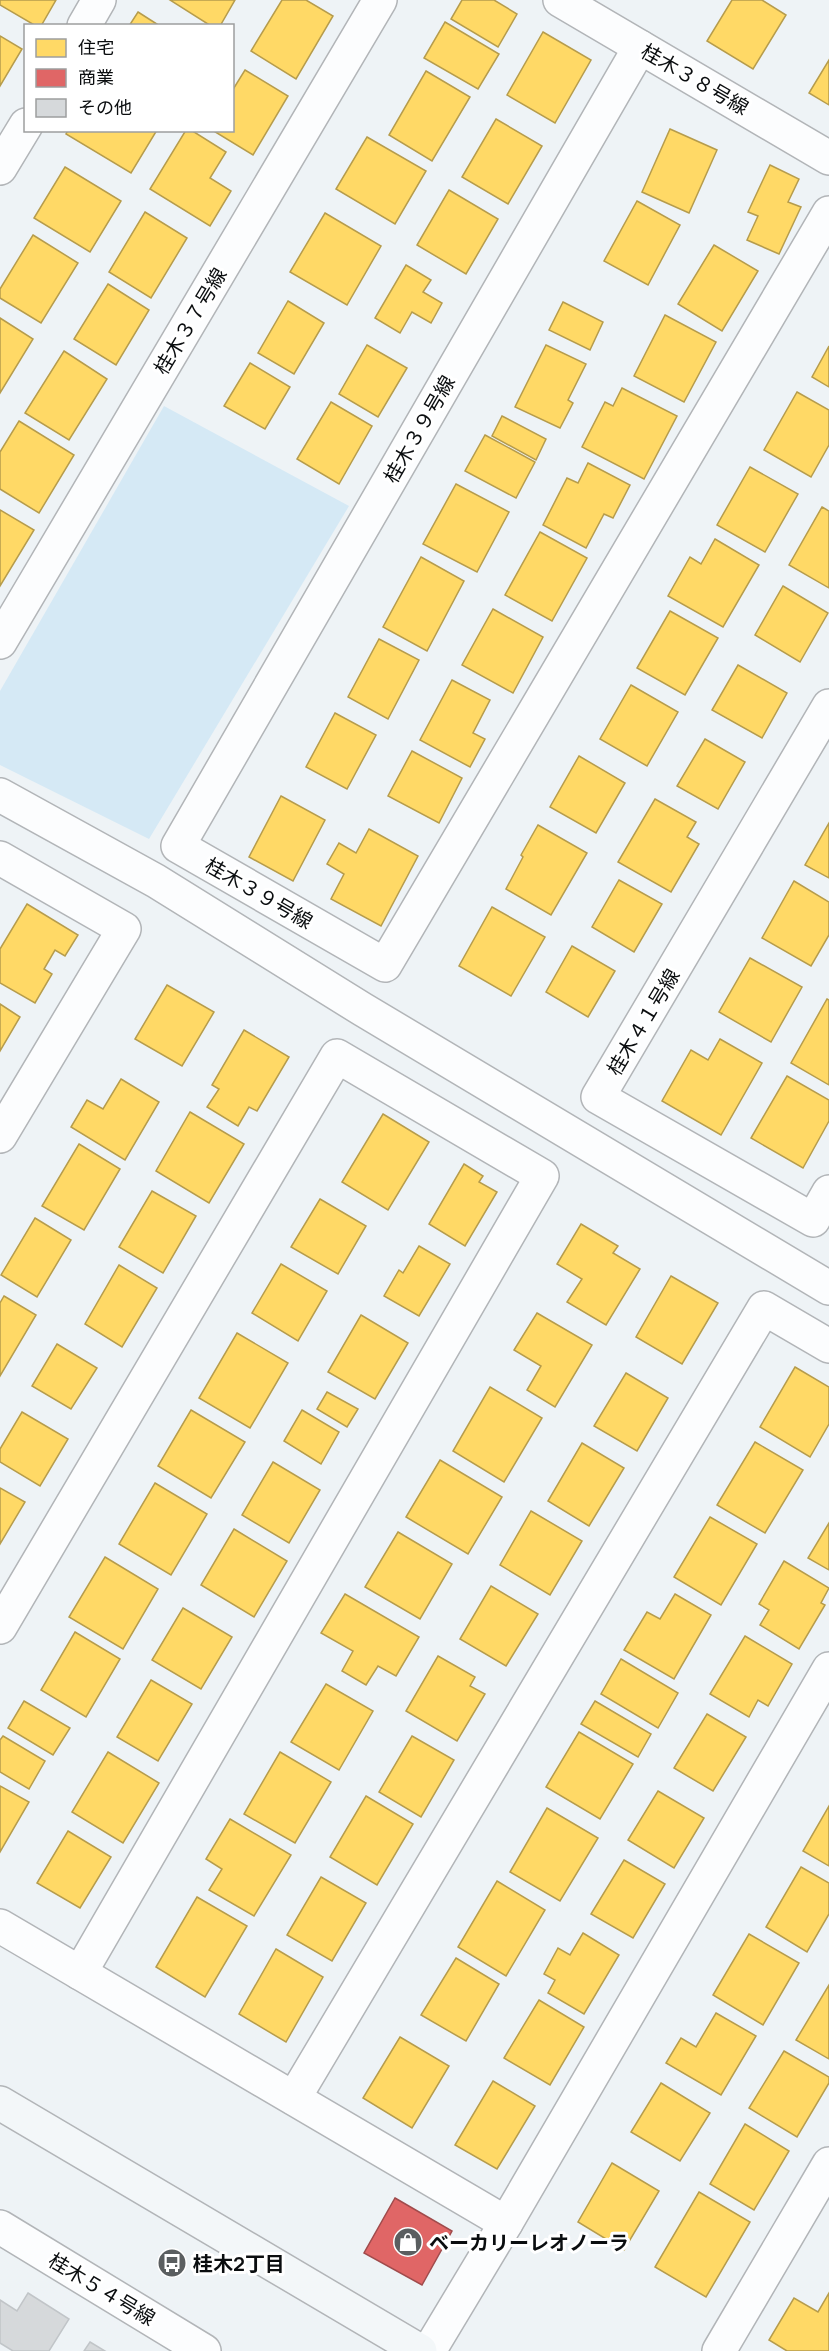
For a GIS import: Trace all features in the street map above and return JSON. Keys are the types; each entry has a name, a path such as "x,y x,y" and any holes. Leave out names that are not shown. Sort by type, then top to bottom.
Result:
{"street":[{"path":"85,24 99,0"},
{"name":"桂木３７号線","path":"0,642 380,0"},
{"name":"桂木３８号線","path":"560,0 829,158"},
{"name":"桂木３９号線","path":"640,47 178,846 385,965 829,213"},
{"path":"0,168 24,128"},
{"name":"桂木４１号線","path":"829,706 598,1097 813,1220 829,1192"},
{"path":"0,795 156,880 362,1009 829,1288"},
{"path":"0,858 124,929 0,1136"},
{"path":"0,1626 337,1056 542,1176 80,1973"},
{"path":"294,2098 764,1308 829,1346"},
{"path":"429,2351 829,1670"},
{"path":"0,1926 506,2223"},
{"path":"0,2103 420,2351"},
{"path":"725,2349 829,2164"},
{"name":"桂木５４号線","path":"0,2227 204,2351"}],"shaded area":[{"path":"164,406 349,506 149,839 0,765 0,691"}],"building: 住宅":[{"path":"0,0 56,0 42,24 33,24 0,5"},
{"path":"170,0 235,0 221,24 208,24"},
{"path":"282,0 306,0 333,16 296,79 251,51"},
{"path":"462,0 494,0 517,14 498,47 451,19"},
{"path":"732,0 762,0 786,15 753,69 707,41"},
{"path":"138,12 157,24 130,24"},
{"path":"445,22 499,54 478,89 424,58"},
{"path":"543,32 591,60 555,123 507,95"},
{"path":"0,36 22,49 0,86"},
{"path":"829,60 829,105 809,93"},
{"path":"245,70 288,96 253,155 215,132 234,132 234,88"},
{"path":"426,71 470,97 432,161 389,135"},
{"path":"496,119 542,146 508,204 462,177"},
{"path":"670,129 717,150 689,213 642,192"},
{"path":"67,132 156,132 131,173 66,134"},
{"path":"185,132 194,132 226,152 210,178 231,191 210,226 150,189"},
{"path":"367,137 426,171 395,224 336,189"},
{"path":"770,165 799,179 788,202 801,207 779,254 747,240 758,216 748,212"},
{"path":"65,167 121,201 90,252 34,218"},
{"path":"449,190 498,219 466,274 417,245"},
{"path":"637,201 680,225 648,285 604,261"},
{"path":"145,212 187,238 151,298 109,272"},
{"path":"325,213 381,246 347,305 290,272"},
{"path":"33,235 78,263 41,323 0,298 0,289"},
{"path":"714,245 758,271 722,331 678,304"},
{"path":"406,265 431,280 423,292 442,303 431,323 412,312 400,333 375,318"},
{"path":"108,284 149,310 116,365 74,339"},
{"path":"288,301 324,323 294,374 258,353"},
{"path":"563,302 603,322 590,350 549,330"},
{"path":"665,315 716,342 684,402 634,376"},
{"path":"0,318 33,339 0,393"},
{"path":"367,345 407,368 378,417 339,394"},
{"path":"546,345 586,364 568,400 573,403 560,428 515,407"},
{"path":"829,346 829,387 812,377"},
{"path":"64,351 107,379 69,440 25,413"},
{"path":"250,363 290,387 265,429 224,406"},
{"path":"622,388 677,416 644,479 582,447 605,402 613,406"},
{"path":"797,392 829,410 829,445 811,477 764,450"},
{"path":"331,402 372,426 339,484 297,459"},
{"path":"502,416 546,439 536,460 492,436"},
{"path":"19,421 74,455 39,513 0,489 0,452"},
{"path":"485,435 535,462 516,498 465,471"},
{"path":"588,463 630,485 613,518 604,514 586,548 543,525 567,478 578,483"},
{"path":"750,467 798,494 765,552 717,525"},
{"path":"456,484 509,512 477,572 423,544"},
{"path":"822,507 829,511 829,588 789,565"},
{"path":"0,510 34,530 0,586"},
{"path":"540,532 587,558 552,621 505,595"},
{"path":"715,539 759,565 723,627 668,596 690,557 701,564"},
{"path":"421,557 464,581 427,651 383,627"},
{"path":"783,586 828,613 800,662 755,635"},
{"path":"493,609 543,637 513,693 462,665"},
{"path":"670,611 718,638 685,695 637,668"},
{"path":"379,639 419,660 388,719 348,697"},
{"path":"738,665 787,693 762,738 712,710"},
{"path":"452,680 490,700 473,733 485,739 470,767 420,740"},
{"path":"631,685 678,712 647,766 600,739"},
{"path":"335,713 376,735 347,789 306,767"},
{"path":"705,739 745,762 718,809 677,786"},
{"path":"412,751 462,778 439,823 388,796"},
{"path":"579,756 625,783 596,833 550,807"},
{"path":"281,796 325,820 293,881 249,857"},
{"path":"655,799 696,822 687,837 699,844 671,892 618,862"},
{"path":"829,823 829,878 805,865"},
{"path":"538,825 587,853 551,915 506,889"},
{"path":"369,829 418,856 381,926 331,899 344,874 327,864 339,843 356,853"},
{"path":"619,880 662,904 634,952 592,927"},
{"path":"794,881 829,902 829,935 811,966 762,938"},
{"path":"27,904 78,935 65,956 55,950 44,969 52,974 35,1003 0,983 0,949"},
{"path":"492,907 545,937 511,996 459,966"},
{"path":"572,946 615,971 588,1017 546,992"},
{"path":"750,958 802,987 771,1042 719,1012"},
{"path":"167,985 214,1012 182,1066 135,1039"},
{"path":"827,999 829,1000 829,1085 791,1063"},
{"path":"0,1004 20,1017 0,1051"},
{"path":"244,1030 289,1057 257,1111 249,1107 238,1126 207,1107 219,1089 212,1085"},
{"path":"720,1039 762,1063 721,1135 662,1101 691,1050 708,1060"},
{"path":"787,1076 829,1100 829,1121 803,1168 751,1138"},
{"path":"121,1079 159,1102 125,1160 71,1127 87,1100 103,1109"},
{"path":"190,1112 244,1144 209,1203 156,1171"},
{"path":"383,1114 429,1142 388,1210 342,1182"},
{"path":"79,1144 120,1169 84,1230 42,1206"},
{"path":"464,1164 483,1176 479,1182 497,1192 465,1246 429,1224"},
{"path":"152,1191 196,1216 163,1273 119,1247"},
{"path":"320,1199 366,1226 338,1274 291,1247"},
{"path":"35,1218 71,1240 37,1297 1,1275"},
{"path":"581,1224 618,1246 613,1253 640,1269 606,1325 567,1302 582,1279 557,1264"},
{"path":"419,1246 450,1264 419,1316 384,1296 399,1270 403,1273"},
{"path":"281,1264 327,1291 298,1341 252,1313"},
{"path":"119,1265 157,1288 122,1347 85,1324"},
{"path":"671,1276 718,1303 682,1364 636,1337"},
{"path":"4,1296 36,1315 0,1376 0,1303"},
{"path":"537,1313 592,1345 555,1407 527,1390 541,1366 514,1350"},
{"path":"361,1315 408,1343 375,1399 328,1372"},
{"path":"237,1333 288,1363 250,1428 199,1398"},
{"path":"57,1344 97,1368 71,1409 32,1386"},
{"path":"795,1367 829,1387 829,1424 810,1457 760,1427"},
{"path":"626,1373 668,1398 637,1451 594,1426"},
{"path":"490,1387 542,1418 504,1482 453,1451"},
{"path":"327,1392 358,1409 347,1427 317,1409"},
{"path":"191,1410 245,1442 211,1498 158,1466"},
{"path":"302,1410 339,1432 321,1464 284,1441"},
{"path":"22,1412 68,1439 40,1486 0,1462 0,1449"},
{"path":"755,1442 803,1470 765,1533 717,1505"},
{"path":"582,1443 624,1468 589,1526 548,1501"},
{"path":"440,1460 502,1497 468,1554 406,1517"},
{"path":"273,1462 320,1490 289,1543 242,1515"},
{"path":"155,1483 207,1514 171,1575 119,1544"},
{"path":"0,1488 25,1502 0,1544"},
{"path":"531,1511 582,1541 550,1595 500,1565"},
{"path":"710,1517 757,1544 721,1605 674,1577"},
{"path":"829,1523 829,1570 808,1558"},
{"path":"234,1529 287,1561 254,1617 201,1585"},
{"path":"398,1532 452,1564 420,1619 365,1587"},
{"path":"105,1557 158,1589 123,1649 69,1617"},
{"path":"784,1561 829,1588 821,1603 825,1605 799,1649 760,1625 769,1610 759,1604"},
{"path":"491,1586 538,1614 506,1666 460,1639"},
{"path":"345,1594 419,1637 396,1676 378,1666 366,1685 342,1671 353,1651 321,1633"},
{"path":"675,1594 711,1615 674,1679 624,1650 647,1612 660,1619"},
{"path":"183,1608 232,1637 201,1689 152,1660"},
{"path":"75,1632 120,1659 86,1717 41,1690"},
{"path":"745,1636 792,1664 768,1706 758,1700 749,1717 710,1694"},
{"path":"438,1656 475,1677 470,1686 485,1694 457,1741 406,1711"},
{"path":"621,1659 678,1693 658,1728 601,1694"},
{"path":"151,1680 192,1704 158,1761 117,1737"},
{"path":"326,1684 373,1711 339,1770 291,1742"},
{"path":"24,1701 70,1728 53,1755 8,1728"},
{"path":"595,1701 651,1734 638,1757 581,1724"},
{"path":"707,1714 746,1737 713,1791 674,1768"},
{"path":"579,1732 633,1764 600,1819 546,1787"},
{"path":"3,1736 45,1761 29,1789 0,1772 0,1740"},
{"path":"412,1736 454,1760 421,1817 379,1792"},
{"path":"108,1752 159,1783 123,1843 72,1812"},
{"path":"280,1752 331,1782 295,1843 244,1814"},
{"path":"0,1786 29,1802 0,1852"},
{"path":"658,1791 704,1818 674,1868 628,1840"},
{"path":"366,1796 413,1824 377,1885 330,1857"},
{"path":"829,1806 829,1866 803,1851"},
{"path":"547,1808 598,1838 560,1901 510,1872"},
{"path":"230,1819 291,1855 254,1916 209,1890 222,1869 206,1859"},
{"path":"68,1831 111,1857 80,1908 37,1883"},
{"path":"624,1860 665,1884 633,1938 591,1914"},
{"path":"801,1867 829,1883 829,1914 807,1952 766,1927"},
{"path":"321,1877 366,1903 332,1961 287,1935"},
{"path":"497,1881 545,1910 506,1976 458,1947"},
{"path":"197,1897 247,1926 205,1997 156,1967"},
{"path":"583,1933 619,1955 584,2014 548,1993 555,1980 544,1974 558,1948 570,1955"},
{"path":"749,1934 799,1963 763,2025 713,1995"},
{"path":"276,1949 323,1977 286,2042 239,2014"},
{"path":"456,1958 499,1984 466,2041 421,2015"},
{"path":"829,1985 829,2059 796,2040"},
{"path":"539,2000 584,2027 550,2085 504,2058"},
{"path":"716,2013 756,2036 721,2095 666,2063 681,2038 696,2047"},
{"path":"400,2037 449,2066 412,2128 363,2098"},
{"path":"784,2051 829,2077 829,2083 797,2137 749,2108"},
{"path":"493,2081 535,2106 497,2169 455,2145"},
{"path":"661,2083 710,2113 680,2161 631,2132"},
{"path":"745,2124 789,2151 754,2210 710,2184"},
{"path":"612,2163 659,2191 624,2250 578,2222"},
{"path":"699,2192 750,2222 706,2297 655,2267"},
{"path":"829,2293 829,2351 787,2351 769,2340 794,2298 818,2312"}],"building: 商業":[{"name":"ベーカリーレオノーラ","path":"395,2198 452,2231 422,2285 364,2253"}],"building: その他":[{"path":"28,2293 69,2319 49,2351 13,2351 0,2343 0,2300 17,2311"},
{"path":"90,2342 105,2351 84,2351"}],"place":[{"name":"ベーカリーレオノーラ","path":"408,2242"},
{"name":"桂木2丁目","path":"172,2263"}]}
